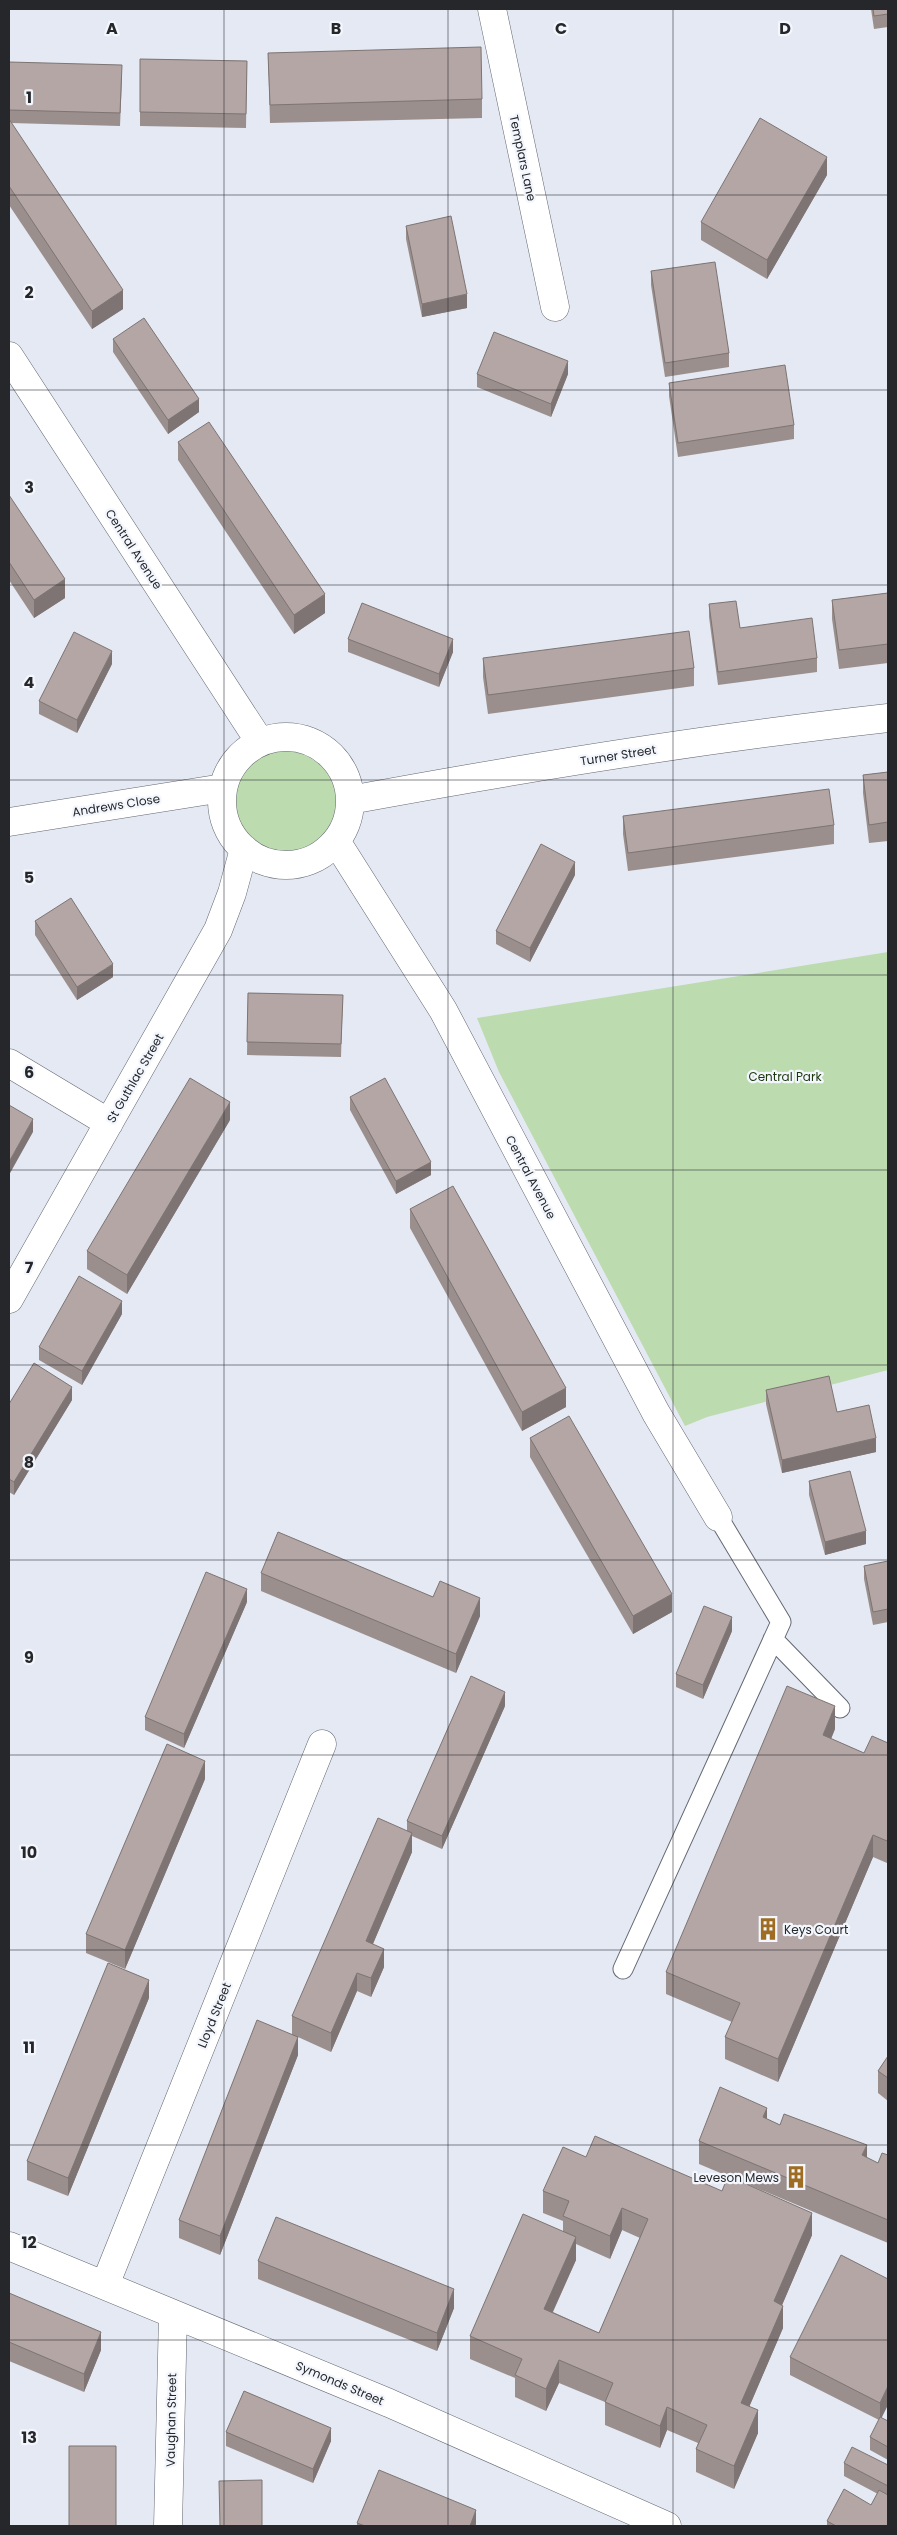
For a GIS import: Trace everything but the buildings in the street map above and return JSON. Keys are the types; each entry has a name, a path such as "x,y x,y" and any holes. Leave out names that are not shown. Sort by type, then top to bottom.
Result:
{"street":[{"name":"Templars Lane","path":"492,9 554,307"},
{"name":"Central Avenue","path":"9,356 260,742"},
{"name":"Turner Street","path":"350,800 473,778 767,732 888,718"},
{"path":"281,737 302,738 321,747 336,761 346,780 350,800 349,815 336,841 321,855 302,863 281,864 261,860 244,849 225,822 222,805 223,788 230,769 239,758 260,742 281,737"},
{"name":"Andrews Close","path":"9,822 223,788"},
{"name":"Central Avenue","path":"336,841 443,1010 656,1413 718,1517"},
{"name":"St Guthlac Street","path":"9,1299 218,930 232,893 244,849"},
{"path":"9,1063 109,1123"},
{"name":"Lloyd Street","path":"105,2285 322,1744"},
{"name":"Symonds Street","path":"9,2246 389,2403 667,2526"},
{"name":"Vaughan Street","path":"168,2526 173,2314"}],"lane":[{"path":"623,1969 782,1622 718,1517"},
{"path":"773,1639 840,1708"}],"green space":[{"path":"286,737 310,742 331,756 345,777 350,801 345,825 331,846 310,860 286,865 262,860 241,846 227,825 222,801 227,777 241,756 262,742"},
{"name":"Central Park","path":"888,952 888,1370 707,1417 685,1426 499,1072 477,1018"}],"place":[{"name":"Keys Court","path":"768,1929"},
{"name":"Leveson Mews","path":"796,2177"}]}
